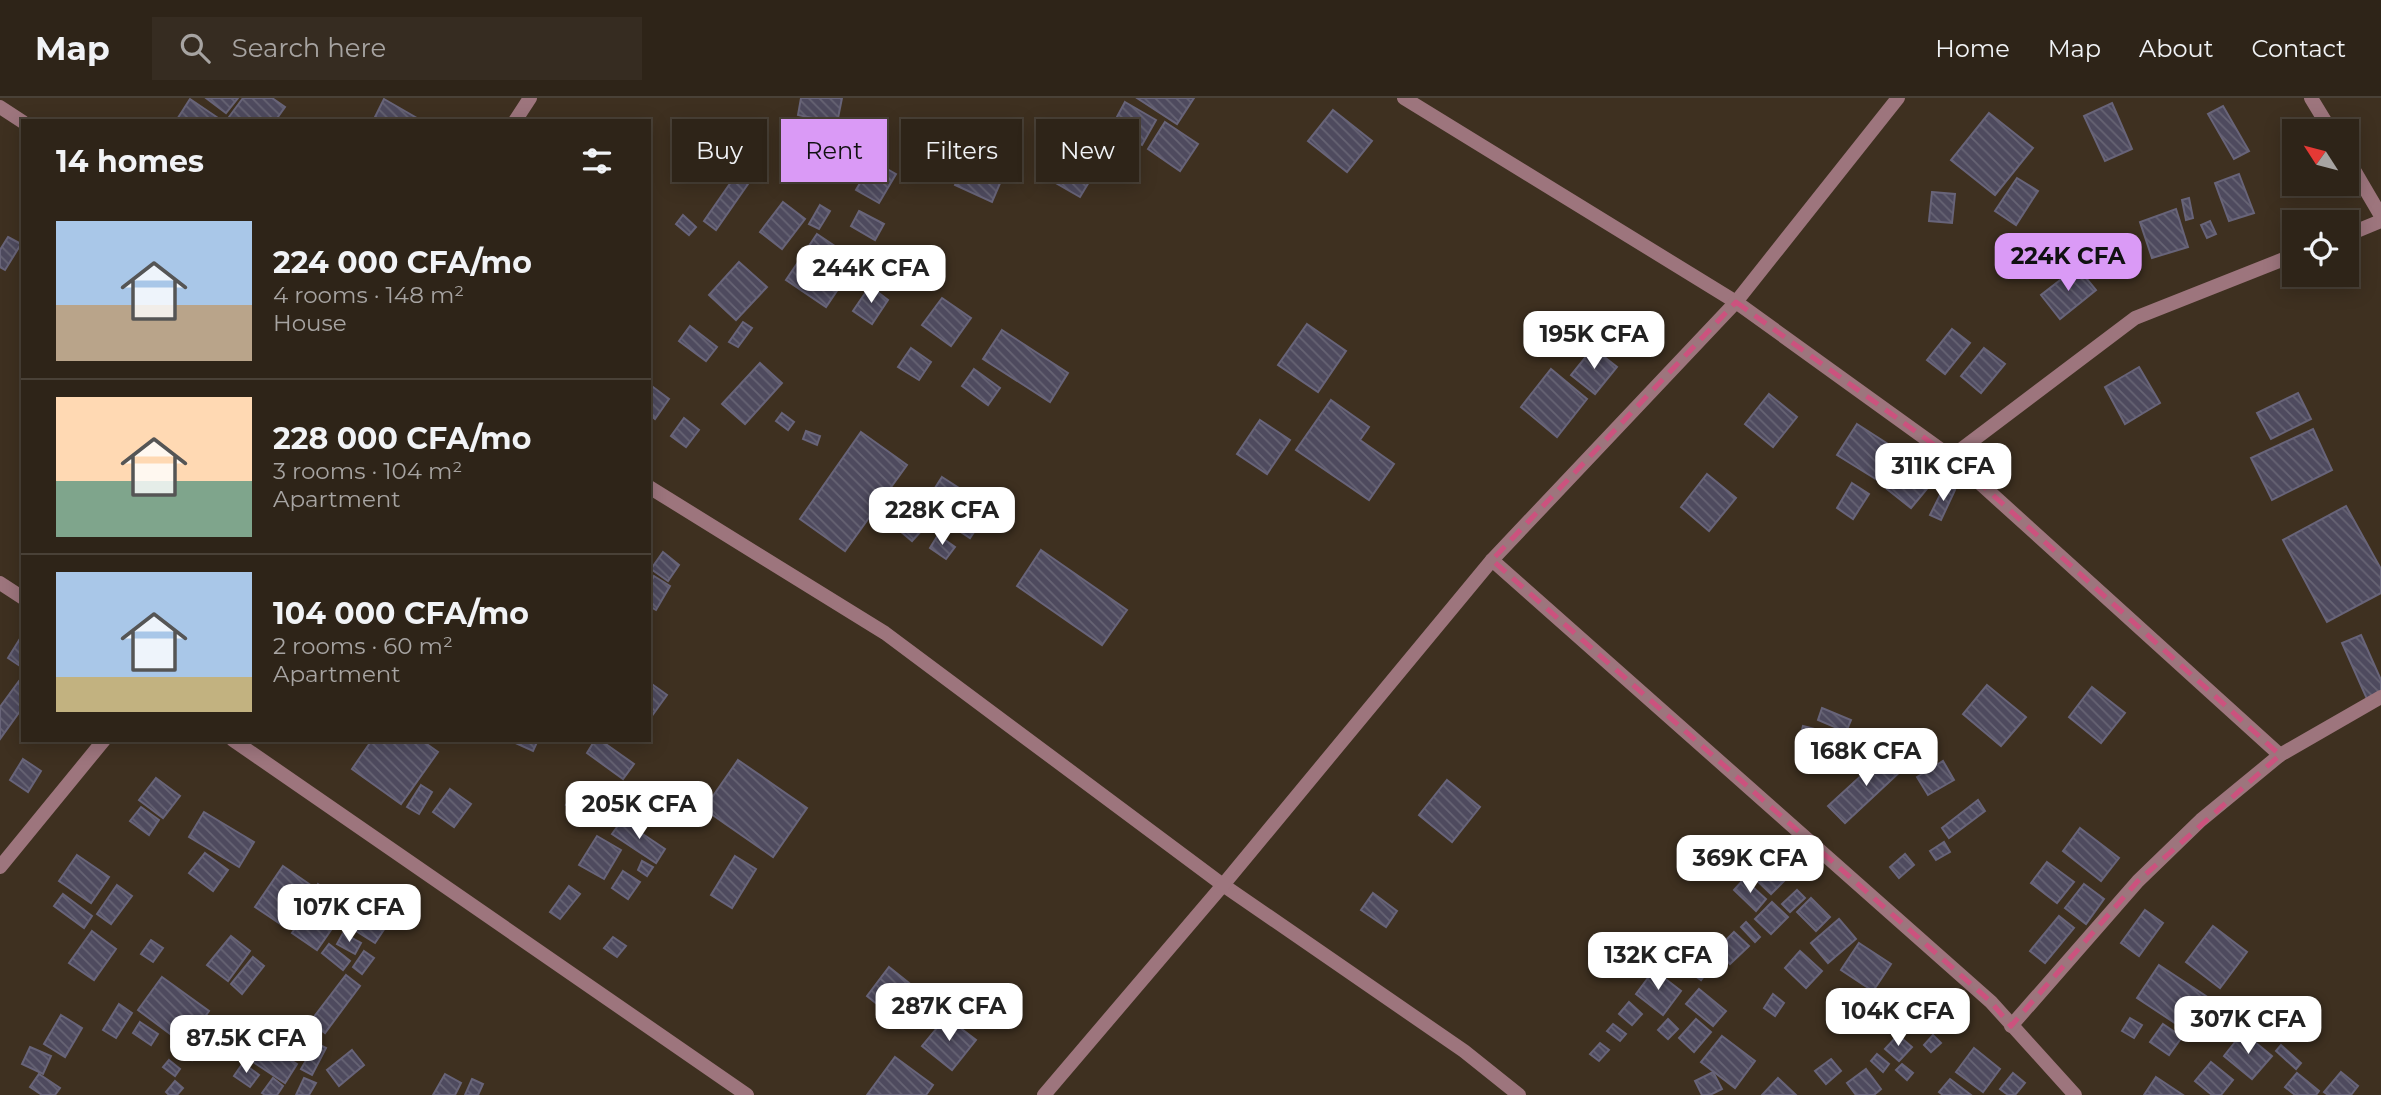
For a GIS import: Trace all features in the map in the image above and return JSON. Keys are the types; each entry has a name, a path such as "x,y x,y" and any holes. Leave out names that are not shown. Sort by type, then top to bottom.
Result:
{"street":[{"path":"516,119 530,98"},
{"path":"1404,98 1736,302 1951,457 2280,755"},
{"path":"1044,1095 1223,885 1492,560 1736,302 1898,98"},
{"path":"2311,98 2324,119"},
{"path":"0,107 21,121"},
{"path":"2359,179 2381,218 2359,228"},
{"path":"1951,457 2134,318 2282,260"},
{"path":"651,487 886,633 1223,885 1464,1051 1519,1095"},
{"path":"1492,560 1992,1002 2075,1095"},
{"path":"0,583 21,597"},
{"path":"2011,1026 2138,881 2201,820 2280,755 2381,697"},
{"path":"0,867 102,742"},
{"path":"236,742 747,1095"}],"highlighted area":[{"path":"1736,302 1951,457 2280,755 2138,881 2011,1026 1991,1002 1492,560"}],"building":[{"path":"206,98 238,98 226,113"},
{"path":"243,98 272,98 285,107 276,119 229,117"},
{"path":"801,98 842,98 838,119 798,115"},
{"path":"1137,98 1194,98 1177,124"},
{"path":"190,99 218,118 217,119 177,119"},
{"path":"384,99 419,119 374,119"},
{"path":"1125,102 1156,120 1142,145 1139,143 1139,119 1116,119"},
{"path":"2112,103 2132,149 2105,161 2084,116"},
{"path":"2223,106 2249,151 2234,159 2208,114"},
{"path":"1333,110 1372,141 1347,172 1308,141"},
{"path":"1989,113 2033,148 1995,195 1951,160"},
{"path":"1165,122 1198,144 1180,171 1148,149"},
{"path":"887,169 896,174 879,203 856,190 861,182 887,182"},
{"path":"2239,174 2254,213 2229,221 2215,183"},
{"path":"2017,178 2038,191 2016,225 1995,211"},
{"path":"731,182 748,184 716,230 704,221"},
{"path":"956,182 1001,182 992,202 955,185"},
{"path":"1057,182 1089,182 1080,197"},
{"path":"1932,192 1955,194 1952,223 1929,221"},
{"path":"2189,198 2193,218 2186,220 2182,200"},
{"path":"783,202 805,219 782,249 760,232"},
{"path":"820,205 830,211 819,229 809,224"},
{"path":"2176,209 2188,247 2152,258 2140,222"},
{"path":"859,211 884,224 875,240 851,226"},
{"path":"683,215 696,227 689,235 676,224"},
{"path":"2210,221 2216,234 2207,238 2201,225"},
{"path":"817,234 857,261 826,307 786,280"},
{"path":"8,237 21,244 5,270 0,267 0,250"},
{"path":"739,262 767,287 736,320 709,295"},
{"path":"2077,267 2096,290 2060,319 2041,295"},
{"path":"870,286 888,300 872,324 853,311"},
{"path":"942,298 971,318 951,346 922,325"},
{"path":"743,322 752,328 738,347 729,342"},
{"path":"1307,324 1346,351 1318,392 1278,365"},
{"path":"690,326 717,347 706,361 679,341"},
{"path":"1952,329 1970,343 1945,374 1927,360"},
{"path":"1002,330 1068,373 1050,402 983,359"},
{"path":"911,348 931,362 919,380 898,367"},
{"path":"1593,348 1617,367 1595,394 1571,375"},
{"path":"1984,348 2005,364 1981,393 1961,376"},
{"path":"760,363 782,383 745,424 722,404"},
{"path":"2139,367 2160,403 2125,424 2105,387"},
{"path":"974,369 1000,388 988,405 962,386"},
{"path":"1551,369 1587,399 1557,437 1521,407"},
{"path":"651,386 669,399 655,419 651,416"},
{"path":"2298,393 2311,419 2271,439 2257,413"},
{"path":"1769,394 1797,417 1773,447 1745,424"},
{"path":"1331,400 1369,427 1360,440 1394,464 1369,500 1296,450"},
{"path":"782,413 794,422 788,430 776,421"},
{"path":"684,418 699,430 686,447 671,436"},
{"path":"1260,420 1290,440 1267,474 1237,454"},
{"path":"1857,424 1902,453 1882,483 1837,455"},
{"path":"2313,429 2332,470 2272,500 2251,458"},
{"path":"806,431 820,436 817,445 803,439"},
{"path":"861,432 907,465 845,551 800,519"},
{"path":"1912,459 1936,478 1911,508 1887,489"},
{"path":"1707,474 1736,498 1709,531 1681,507"},
{"path":"942,477 990,508 970,538 923,507"},
{"path":"1852,483 1869,494 1853,519 1837,508"},
{"path":"1945,485 1955,490 1941,520 1930,515"},
{"path":"889,489 907,501 893,520 876,508"},
{"path":"2346,506 2381,569 2381,593 2327,622 2283,540"},
{"path":"908,519 922,530 912,541 899,530"},
{"path":"938,535 955,547 946,559 930,548"},
{"path":"1041,550 1127,610 1102,645 1017,586"},
{"path":"663,552 679,565 668,581 651,569"},
{"path":"654,576 670,586 656,610 651,607 651,581"},
{"path":"2361,635 2381,680 2381,693 2367,699 2342,643"},
{"path":"21,637 21,667 8,658"},
{"path":"19,681 21,682 21,710 0,739 0,707"},
{"path":"651,683 667,695 651,717"},
{"path":"1987,685 2026,717 2001,746 1963,714"},
{"path":"2092,687 2125,713 2101,743 2069,717"},
{"path":"1822,708 1851,720 1846,732 1818,720"},
{"path":"1803,726 1826,732 1823,742 1800,737"},
{"path":"371,742 424,742 438,752 401,804 352,769"},
{"path":"513,742 537,742 533,751"},
{"path":"594,742 603,742 634,764 623,779 587,753"},
{"path":"1887,752 1903,769 1845,823 1828,806"},
{"path":"23,759 41,771 28,792 10,780"},
{"path":"738,760 807,808 773,857 704,809"},
{"path":"1943,761 1954,780 1928,795 1917,777"},
{"path":"156,778 180,796 163,818 139,800"},
{"path":"1447,780 1480,807 1452,842 1419,815"},
{"path":"580,783 591,790 578,812 566,805"},
{"path":"421,785 432,792 419,814 407,807"},
{"path":"450,789 471,804 454,827 433,812"},
{"path":"1978,800 1985,811 1949,838 1942,828"},
{"path":"141,807 159,820 149,835 130,821"},
{"path":"204,812 254,842 239,867 189,837"},
{"path":"622,820 665,849 656,863 612,834"},
{"path":"2080,828 2119,858 2101,881 2063,851"},
{"path":"597,836 621,850 604,879 579,865"},
{"path":"1944,842 1950,852 1936,860 1930,851"},
{"path":"205,853 228,870 213,891 189,873"},
{"path":"1905,854 1914,865 1899,878 1890,867"},
{"path":"77,855 109,877 91,903 59,881"},
{"path":"735,856 756,869 732,908 711,895"},
{"path":"1764,858 1786,879 1771,894 1749,873"},
{"path":"642,861 653,867 647,876 638,870"},
{"path":"2047,862 2074,882 2057,903 2031,883"},
{"path":"283,866 312,886 285,927 255,907"},
{"path":"623,871 640,882 628,899 612,888"},
{"path":"1744,879 1766,899 1756,911 1734,890"},
{"path":"318,884 344,901 334,918 307,902"},
{"path":"2084,884 2104,899 2086,924 2065,908"},
{"path":"117,885 132,896 111,924 97,914"},
{"path":"569,886 580,894 560,919 550,912"},
{"path":"1797,890 1805,898 1790,912 1782,904"},
{"path":"1373,893 1397,911 1386,927 1361,910"},
{"path":"63,894 92,916 84,928 54,906"},
{"path":"1811,898 1830,917 1816,931 1797,912"},
{"path":"1772,902 1788,917 1771,934 1755,919"},
{"path":"361,905 389,922 375,943 348,926"},
{"path":"2145,910 2163,923 2139,956 2121,943"},
{"path":"305,913 331,930 317,950 292,933"},
{"path":"2059,916 2074,928 2045,963 2030,951"},
{"path":"1839,919 1856,939 1828,963 1811,943"},
{"path":"1746,922 1760,937 1755,942 1741,927"},
{"path":"2213,926 2247,952 2220,988 2186,962"},
{"path":"92,931 116,949 94,980 69,963"},
{"path":"1734,932 1749,946 1730,964 1717,949"},
{"path":"343,933 361,943 355,954 337,944"},
{"path":"231,936 250,951 228,981 207,965"},
{"path":"613,937 626,946 617,957 604,948"},
{"path":"151,940 163,948 153,962 141,954"},
{"path":"1859,943 1891,964 1873,991 1841,970"},
{"path":"329,944 350,961 343,970 322,953"},
{"path":"1693,948 1714,963 1701,980 1680,965"},
{"path":"364,951 374,958 362,974 353,967"},
{"path":"1800,951 1822,971 1806,988 1785,968"},
{"path":"253,957 264,966 242,994 231,984"},
{"path":"2159,965 2212,1000 2190,1033 2137,998"},
{"path":"889,967 924,995 902,1024 867,996"},
{"path":"1654,970 1681,991 1663,1015 1636,994"},
{"path":"346,975 360,986 325,1033 310,1022"},
{"path":"162,977 209,1011 185,1045 138,1010"},
{"path":"1699,989 1726,1011 1713,1026 1686,1004"},
{"path":"1773,994 1784,1003 1775,1016 1764,1008"},
{"path":"1922,1000 1940,1014 1929,1029 1911,1015"},
{"path":"1629,1002 1642,1014 1632,1025 1619,1014"},
{"path":"119,1004 132,1013 116,1038 103,1030"},
{"path":"61,1015 82,1028 65,1057 44,1044"},
{"path":"946,1017 976,1040 952,1070 922,1046"},
{"path":"2130,1018 2142,1025 2134,1038 2122,1031"},
{"path":"1668,1019 1678,1029 1668,1039 1658,1030"},
{"path":"1696,1019 1711,1032 1694,1052 1679,1038"},
{"path":"140,1022 158,1034 151,1045 133,1033"},
{"path":"1613,1024 1626,1034 1620,1041 1607,1031"},
{"path":"2163,1024 2182,1037 2169,1055 2150,1042"},
{"path":"2243,1032 2272,1056 2252,1079 2224,1056"},
{"path":"1898,1035 1912,1047 1899,1061 1885,1049"},
{"path":"1933,1035 1941,1043 1931,1052 1924,1045"},
{"path":"1722,1036 1755,1061 1735,1088 1701,1062"},
{"path":"259,1040 297,1064 285,1083 247,1058"},
{"path":"194,1041 202,1047 192,1060 185,1054"},
{"path":"316,1043 326,1048 312,1075 301,1069"},
{"path":"1600,1043 1609,1050 1599,1061 1590,1054"},
{"path":"2281,1045 2301,1063 2296,1069 2276,1051"},
{"path":"30,1047 51,1056 43,1074 22,1064"},
{"path":"1974,1048 2000,1069 1983,1092 1956,1072"},
{"path":"352,1050 364,1065 339,1086 327,1070"},
{"path":"1877,1054 1889,1064 1883,1072 1871,1061"},
{"path":"895,1057 933,1085 926,1095 867,1095"},
{"path":"1831,1059 1841,1071 1826,1084 1815,1071"},
{"path":"169,1060 180,1069 175,1076 163,1067"},
{"path":"2211,1062 2233,1080 2221,1095 2212,1095 2195,1081"},
{"path":"243,1063 259,1075 250,1087 234,1076"},
{"path":"1902,1064 1913,1073 1907,1080 1896,1070"},
{"path":"1866,1069 1881,1089 1874,1095 1856,1095 1847,1083"},
{"path":"1713,1072 1722,1089 1710,1095 1702,1095 1695,1081"},
{"path":"2341,1072 2358,1086 2351,1095 2328,1095 2324,1092"},
{"path":"2013,1073 2025,1083 2015,1095 2008,1095 2000,1089"},
{"path":"2297,1073 2319,1091 2316,1095 2295,1095 2285,1087"},
{"path":"39,1074 60,1088 55,1095 42,1095 30,1087"},
{"path":"445,1074 461,1083 455,1095 433,1095"},
{"path":"2156,1077 2183,1095 2144,1095"},
{"path":"273,1078 283,1086 277,1095 265,1095 262,1093"},
{"path":"304,1078 316,1083 309,1095 296,1095"},
{"path":"1778,1078 1796,1095 1762,1095"},
{"path":"472,1079 483,1084 478,1095 465,1095"},
{"path":"1950,1079 1971,1095 1943,1095 1939,1092"},
{"path":"175,1081 183,1088 177,1095 169,1095 166,1092"}]}
